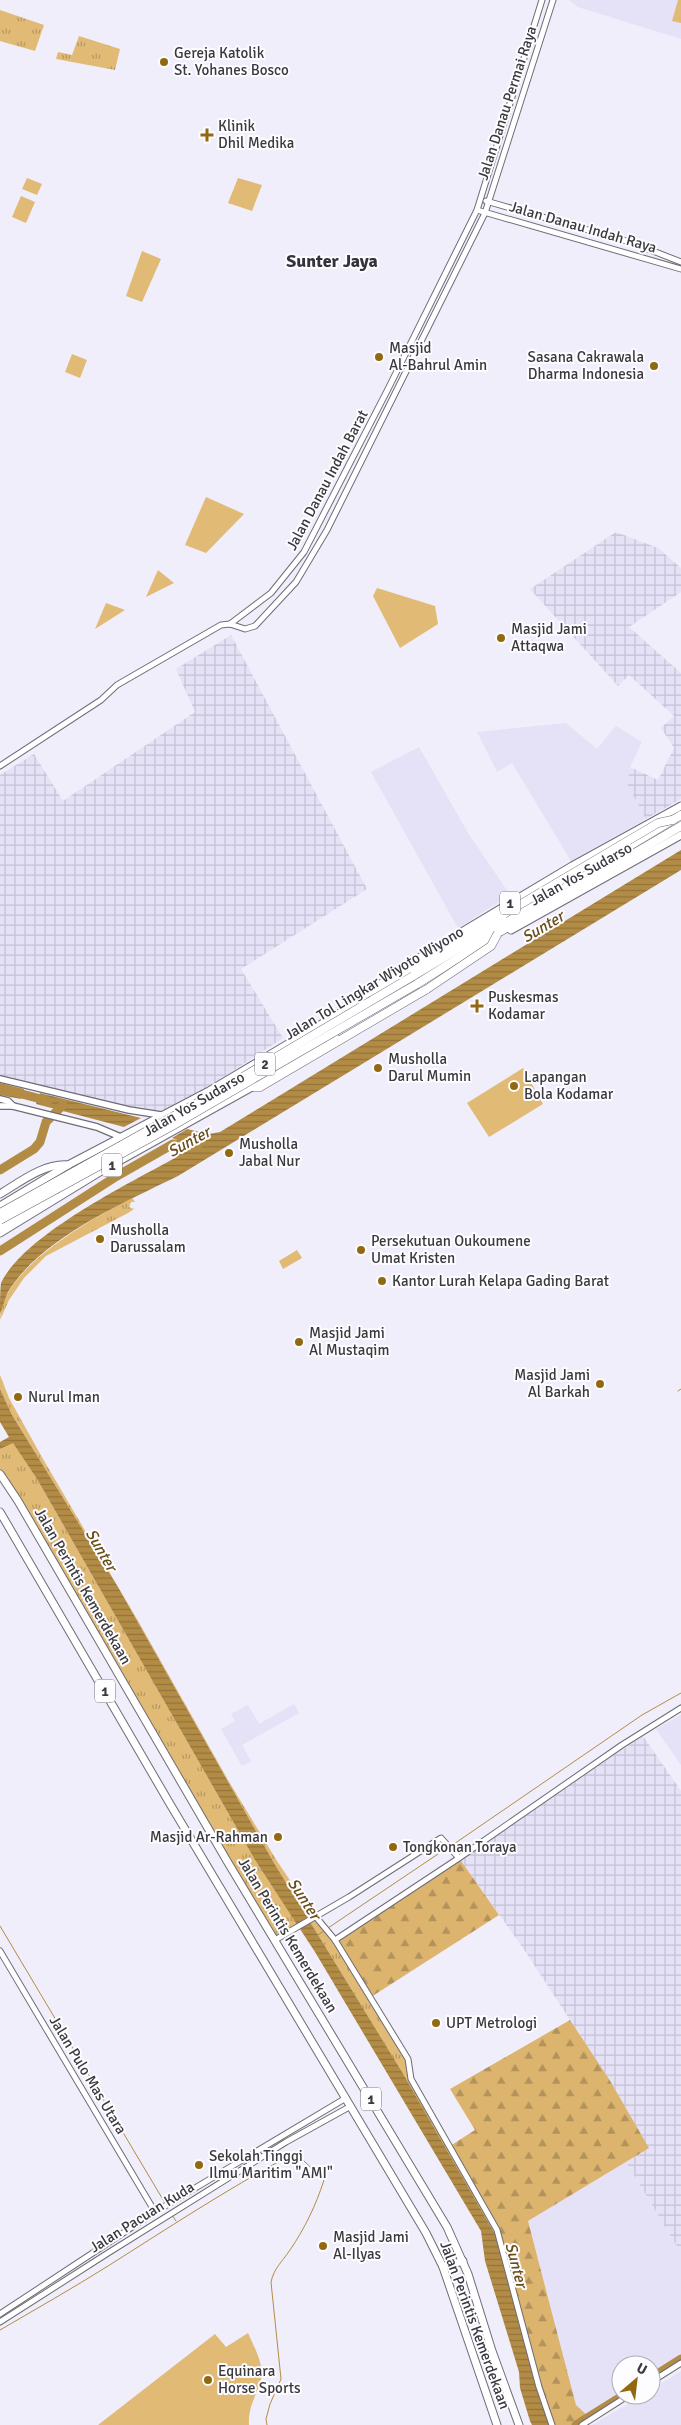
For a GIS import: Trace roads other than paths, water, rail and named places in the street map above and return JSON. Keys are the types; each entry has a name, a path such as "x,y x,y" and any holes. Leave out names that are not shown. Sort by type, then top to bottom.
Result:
{"highway":[{"name":"Jalan Yos Sudarso","path":"0,1201 33,1182 124,1138 154,1119 169,1113 345,1010 386,980 498,910 681,806"},
{"name":"Jalan Yos Sudarso","path":"345,1010 355,1006 681,813"},
{"name":"Jalan Tol Lingkar Wiyoto Wiyono","path":"0,1213 224,1088 681,813"},
{"path":"386,980 394,979 658,823 672,820"},
{"name":"Jalan Tol Lingkar Wiyoto Wiyono","path":"0,1220 220,1099 681,826"},
{"path":"628,835 639,838"},
{"name":"Jalan Yos Sudarso","path":"0,1232 21,1215 47,1199 56,1197 252,1087 502,935 681,835"},
{"path":"252,1087 260,1087 416,996 491,946 498,933"},
{"path":"403,976 403,986 407,988 413,987"},
{"path":"355,1006 363,1009 362,1017"},
{"path":"0,1194 45,1169 59,1164 68,1165"},
{"name":"Jalan Yos Sudarso","path":"0,1206 68,1165"},
{"name":"Jalan Yos Sudarso","path":"0,1232 49,1205 56,1197"},
{"path":"11,1200 12,1209 21,1215"},
{"name":"Jalan Perintis Kemerdekaan","path":"0,1474 21,1506 275,1940 447,2227 463,2260 519,2425"},
{"name":"Jalan Perintis Kemerdekaan","path":"0,1512 170,1804 426,2233 442,2267 497,2425"},
{"path":"442,2267 463,2260"}],"main road":[{"path":"0,1079 154,1119"},
{"path":"0,1099 8,1101 12,1106"},
{"path":"0,1106 12,1106 60,1118 104,1130 124,1138"}],"street":[{"name":"Jalan Danau Permai Raya","path":"480,200 542,0"},
{"name":"Jalan Danau Permai Raya","path":"486,212 553,0"},
{"name":"Jalan Danau Indah Raya","path":"480,200 630,242 681,262"},
{"name":"Jalan Danau Indah Barat","path":"230,624 271,593 298,561 310,542 480,200"},
{"name":"Jalan Danau Indah Raya","path":"477,209 626,251 681,269"},
{"name":"Jalan Danau Indah Barat","path":"230,624 245,630 255,626 296,582 323,538 486,212"},
{"path":"626,251 630,242"},
{"path":"0,766 100,700 117,685 221,625 230,624"},
{"path":"335,1938 622,1744 681,1708"},
{"path":"275,1940 316,1918 443,1840 457,1856"},
{"path":"316,1918 335,1938 408,2059 411,2079 497,2230 539,2387 552,2425"},
{"name":"Jalan Pulo Mas Utara","path":"0,1951 156,2212"},
{"path":"0,2314 162,2208 346,2098"},
{"name":"Jalan Pacuan Kuda","path":"0,2322 167,2216 351,2106"},
{"path":"661,2376 681,2363"},
{"path":"582,2425 613,2405"}],"water":[{"name":"Sunter","path":"681,850 681,870 178,1176 109,1210 62,1239 41,1255 23,1273 8,1292 0,1314 1,1283 13,1265 31,1247 54,1229 105,1196 175,1158 189,1144 172,1138 187,1129 209,1134 220,1132"},
{"path":"0,1083 24,1089 21,1099 0,1095"},
{"path":"40,1093 141,1118 124,1127 36,1104"},
{"path":"0,1389 12,1415 118,1587 274,1863 402,2072 495,2234 550,2425 532,2425 530,2421 520,2388 519,2372 485,2261 481,2231 315,1952 255,1860 37,1479 13,1443 0,1449 0,1442 9,1437 0,1422"}],"waterway":[{"path":"0,1088 48,1101"},
{"path":"0,1170 34,1149 40,1142 46,1122 63,1105"},
{"name":"Sunter","path":"0,1251 117,1176 173,1144 198,1146"},
{"path":"451,1846 642,1715 681,1693"},
{"path":"328,1928 447,1848"},
{"path":"0,1926 165,2203"},
{"path":"318,1935 325,1930"},
{"path":"0,2330 287,2157 303,2160 324,2180 305,2225 272,2277 281,2379 270,2404 266,2419 267,2425"},
{"path":"172,2215 176,2221"},
{"path":"661,2372 681,2359"},
{"path":"576,2425 611,2403"}],"place":[{"name":"Gereja Katolik St. Yohanes Bosco","path":"164,62"},
{"name":"Klinik Dhil Medika","path":"207,135"},
{"name":"Masjid Al-Bahrul Amin","path":"379,357"},
{"name":"Sasana Cakrawala Dharma Indonesia","path":"654,366"},
{"name":"Masjid Jami Attaqwa","path":"501,638"},
{"name":"Puskesmas Kodamar","path":"477,1006"},
{"name":"Musholla Darul Mumin","path":"378,1068"},
{"name":"Lapangan Bola Kodamar","path":"514,1086"},
{"name":"Musholla Jabal Nur","path":"229,1153"},
{"name":"Musholla Darussalam","path":"100,1239"},
{"name":"Persekutuan Oukoumene Umat Kristen","path":"361,1250"},
{"name":"Kantor Lurah Kelapa Gading Barat","path":"382,1281"},
{"name":"Masjid Jami Al Mustaqim","path":"299,1342"},
{"name":"Masjid Jami Al Barkah","path":"600,1384"},
{"name":"Nurul Iman","path":"18,1397"},
{"name":"Masjid Ar-Rahman","path":"278,1837"},
{"name":"Tongkonan Toraya","path":"393,1847"},
{"name":"UPT Metrologi","path":"436,2023"},
{"name":"Sekolah Tinggi Ilmu Maritim \"AMI\"","path":"199,2165"},
{"name":"Masjid Jami Al-Ilyas","path":"323,2246"},
{"name":"Equinara Horse Sports","path":"208,2380"}],"district":[{"name":"Sunter Jaya","path":"332,261"}]}
